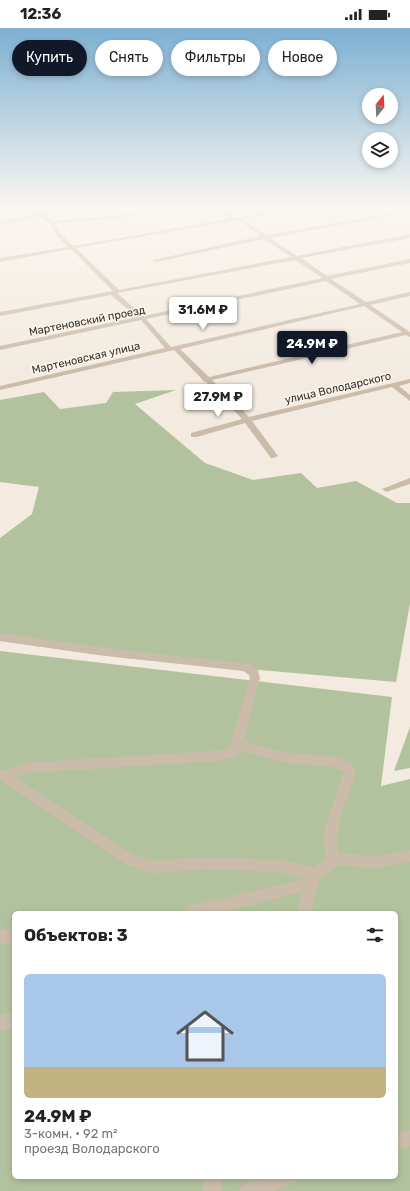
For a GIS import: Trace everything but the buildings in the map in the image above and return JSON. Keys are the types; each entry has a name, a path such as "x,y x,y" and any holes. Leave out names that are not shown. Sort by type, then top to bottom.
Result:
{"street":[{"path":"85,261 247,420 274,456"},
{"path":"0,314 278,261"},
{"path":"300,261 400,328 409,332"},
{"name":"Мартеновский проезд","path":"0,348 144,319 327,279 331,276 409,261"},
{"name":"Мартеновская улица","path":"0,388 410,294"},
{"path":"205,380 409,332"},
{"name":"улица Володарского","path":"194,435 247,420 395,386 410,381"},
{"path":"395,386 410,400"},
{"path":"386,489 410,481"},
{"path":"0,637 246,667 254,673 255,678 237,744 231,754 26,768 3,776"},
{"path":"237,744 281,757 335,762 348,768 350,772 331,827 330,840 333,862"},
{"path":"3,776 130,860 155,866 204,863 279,866 312,879"},
{"path":"198,911 312,879 333,862 347,859 371,863 410,856"},
{"path":"304,911 312,879"},
{"path":"0,937 12,935"},
{"path":"0,1023 12,1020"},
{"path":"398,1141 410,1138"},
{"path":"212,1191 213,1179"},
{"path":"248,1191 284,1179"}],"green space":[{"path":"176,390 135,404 205,463 253,480 301,473 317,488 356,481 397,503 410,503 410,603 396,682 123,658 0,641 0,538 32,514 39,487 0,482 0,400 44,392 60,409 106,403 113,392"},
{"path":"0,651 392,697 381,786 410,779 410,1191 0,1191"},
{"path":"410,727 410,768 394,771"}]}
